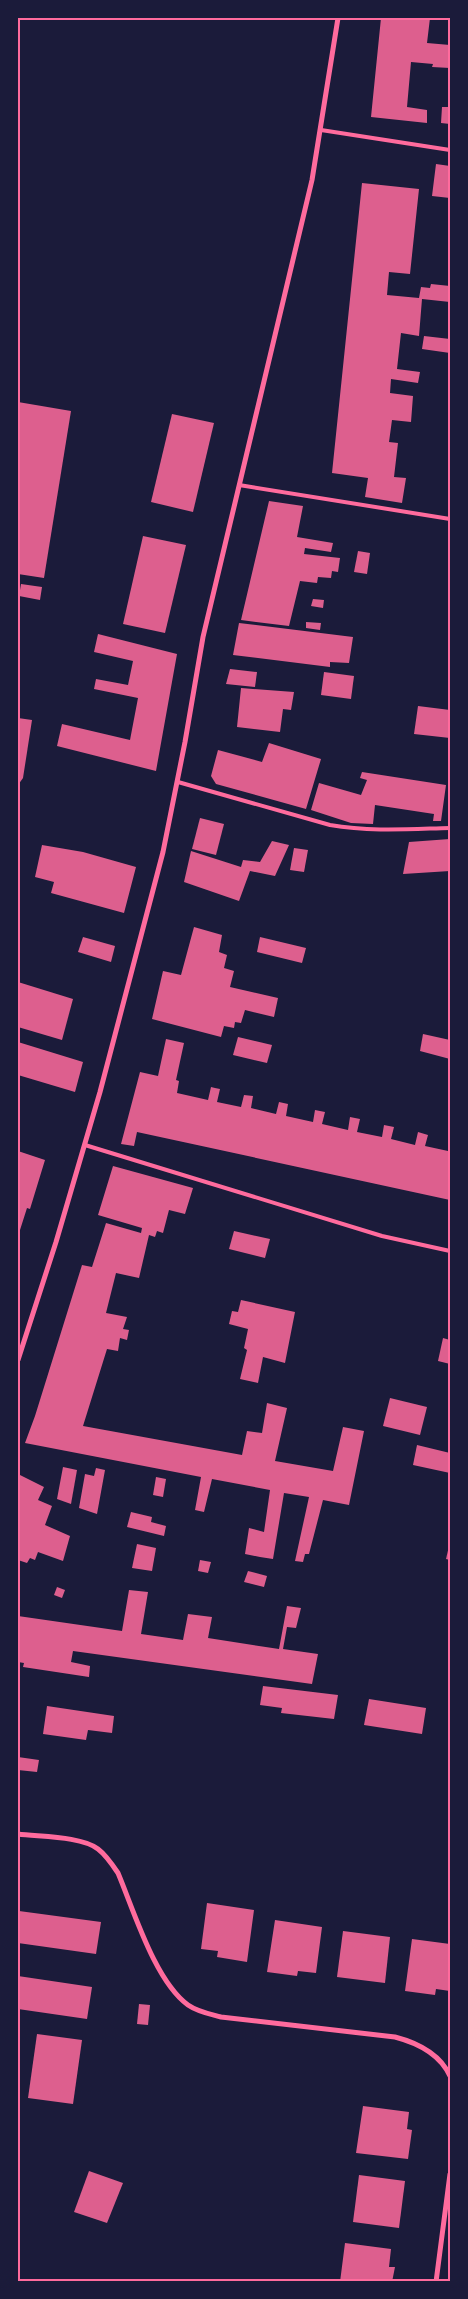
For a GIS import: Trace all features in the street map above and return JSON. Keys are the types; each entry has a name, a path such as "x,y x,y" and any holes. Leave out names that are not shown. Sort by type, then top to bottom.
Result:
{"street":[{"path":"18,1360 85,1145 124,1006 163,852 178,782 204,637 312,180 338,18"},
{"path":"18,1834 85,1842 98,1848 118,1873 165,1980 189,2006 221,2017 395,2037 411,2041 438,2058 450,2076"},
{"path":"436,2282 450,2174"}],"lane":[{"path":"321,130 450,150"},
{"path":"239,485 450,519"},
{"path":"178,782 330,825 353,829 378,831 450,828"},
{"path":"85,1145 382,1236 450,1251"}],"building":[{"path":"381,18 430,18 427,43 450,45 450,68 432,67 433,64 411,62 407,107 427,110 427,123 371,117"},
{"path":"442,107 450,107 450,124 441,123"},
{"path":"436,164 450,166 450,198 432,196"},
{"path":"362,183 419,189 410,274 389,272 387,295 419,298 421,287 430,288 431,284 450,286 450,302 422,299 419,336 401,333 397,369 420,372 418,383 391,379 390,393 413,396 411,422 392,420 389,442 398,443 394,477 406,478 402,503 365,497 368,478 332,473"},
{"path":"424,336 450,339 450,353 422,349"},
{"path":"18,402 71,411 44,578 18,574"},
{"path":"172,414 214,423 193,512 151,502"},
{"path":"269,501 303,506 297,537 333,543 331,552 305,548 304,554 340,558 338,572 332,571 331,578 318,577 317,583 300,581 289,626 241,620"},
{"path":"143,536 186,545 165,633 123,624"},
{"path":"358,551 370,553 367,574 354,572"},
{"path":"21,584 42,587 40,600 19,596"},
{"path":"313,599 324,600 323,608 311,606"},
{"path":"306,622 321,623 320,630 306,628"},
{"path":"239,623 353,637 349,663 330,662 330,667 233,655"},
{"path":"98,634 177,654 156,771 57,746 62,724 130,740 138,698 94,689 96,679 128,685 133,661 94,652"},
{"path":"230,669 257,672 255,687 226,684"},
{"path":"324,672 354,676 351,699 321,695"},
{"path":"241,688 294,692 291,710 283,709 280,732 237,727"},
{"path":"418,706 450,710 450,738 414,734"},
{"path":"18,718 32,720 23,778 18,785"},
{"path":"269,743 321,759 306,809 216,784 211,776 218,750 262,762"},
{"path":"362,772 446,785 441,821 433,821 434,814 375,805 373,824 351,823 311,810 319,783 361,795 367,780 360,778"},
{"path":"200,818 224,824 216,855 192,849"},
{"path":"450,839 450,871 403,874 409,842"},
{"path":"272,841 289,845 275,876 250,871 239,901 184,882 191,851 241,867 243,860 260,862"},
{"path":"42,845 83,852 136,867 124,913 51,893 54,882 35,877"},
{"path":"294,848 308,850 304,872 290,870"},
{"path":"194,927 222,935 219,952 227,955 224,968 234,971 230,987 278,998 274,1017 245,1010 241,1023 235,1022 234,1028 224,1026 221,1037 152,1019 163,971 181,975"},
{"path":"83,937 115,946 111,962 78,952"},
{"path":"260,937 306,948 302,963 257,952"},
{"path":"18,982 73,999 62,1040 18,1027"},
{"path":"423,1034 450,1040 450,1059 420,1051"},
{"path":"238,1037 272,1045 267,1063 233,1055"},
{"path":"166,1039 184,1043 176,1080 179,1081 177,1093 208,1100 211,1087 220,1089 217,1102 241,1107 244,1095 253,1096 251,1108 276,1114 279,1102 288,1104 286,1116 313,1122 315,1110 325,1112 322,1124 348,1130 350,1117 360,1119 357,1132 382,1137 384,1125 394,1127 391,1139 415,1145 418,1132 428,1135 425,1146 448,1151 450,1143 450,1200 137,1132 134,1146 121,1144 140,1072 158,1076"},
{"path":"18,1042 83,1062 75,1092 18,1075"},
{"path":"18,1151 45,1160 30,1209 27,1208 20,1230 18,1229"},
{"path":"113,1166 193,1188 185,1214 169,1210 163,1233 157,1231 155,1237 149,1235 139,1278 116,1273 106,1313 127,1317 123,1329 129,1330 127,1340 120,1338 118,1351 107,1349 83,1426 242,1455 247,1431 262,1433 267,1403 287,1408 275,1461 333,1471 343,1427 364,1431 349,1505 323,1500 309,1554 305,1554 303,1562 295,1561 309,1497 284,1493 273,1559 260,1557 245,1554 249,1528 264,1532 270,1490 212,1479 204,1512 195,1510 201,1477 25,1443 82,1265 92,1267 106,1223 141,1233 142,1228 98,1215"},
{"path":"234,1231 270,1239 265,1258 229,1249"},
{"path":"241,1300 295,1312 285,1363 263,1357 258,1383 240,1379 247,1350 244,1348 248,1329 229,1324 232,1311 238,1312"},
{"path":"443,1338 450,1340 450,1364 438,1361"},
{"path":"390,1398 427,1407 420,1435 383,1426"},
{"path":"417,1445 450,1453 450,1473 413,1465"},
{"path":"63,1467 77,1470 71,1504 57,1499"},
{"path":"96,1468 105,1470 97,1514 79,1508 85,1474 94,1476"},
{"path":"18,1474 44,1487 38,1500 52,1506 45,1525 70,1536 63,1561 38,1552 35,1560 30,1558 27,1563 18,1560"},
{"path":"156,1477 166,1479 163,1497 153,1495"},
{"path":"131,1512 152,1517 151,1522 166,1526 164,1536 127,1527"},
{"path":"450,1542 450,1560 446,1559"},
{"path":"137,1544 156,1548 152,1571 132,1568"},
{"path":"200,1560 211,1562 208,1573 198,1571"},
{"path":"248,1571 267,1576 264,1587 244,1582"},
{"path":"57,1587 65,1590 62,1598 54,1595"},
{"path":"129,1590 148,1592 141,1634 183,1640 188,1614 212,1617 208,1638 279,1649 287,1606 301,1608 296,1628 287,1627 283,1649 318,1654 312,1684 73,1651 71,1662 90,1666 89,1677 23,1667 24,1663 18,1662 18,1616 122,1631"},
{"path":"263,1686 338,1695 334,1719 281,1713 282,1708 260,1705"},
{"path":"369,1699 426,1708 422,1734 364,1725"},
{"path":"47,1706 114,1716 112,1733 88,1730 86,1740 43,1734"},
{"path":"18,1757 39,1760 37,1772 18,1770"},
{"path":"207,1903 254,1910 247,1962 217,1957 218,1951 201,1949"},
{"path":"19,1911 101,1922 96,1954 18,1943"},
{"path":"275,1920 322,1927 316,1973 298,1971 297,1976 267,1972"},
{"path":"343,1931 390,1937 385,1983 337,1977"},
{"path":"412,1939 450,1944 450,1991 436,1989 435,1995 405,1991"},
{"path":"18,1976 92,1987 87,2019 18,2009"},
{"path":"139,2004 150,2005 148,2025 137,2024"},
{"path":"37,2034 82,2040 73,2104 28,2098"},
{"path":"363,2106 409,2112 407,2129 412,2130 408,2159 356,2153"},
{"path":"89,2171 123,2183 107,2223 74,2212"},
{"path":"359,2175 405,2181 399,2228 353,2222"},
{"path":"345,2243 391,2249 389,2267 395,2267 392,2282 340,2282"}]}
